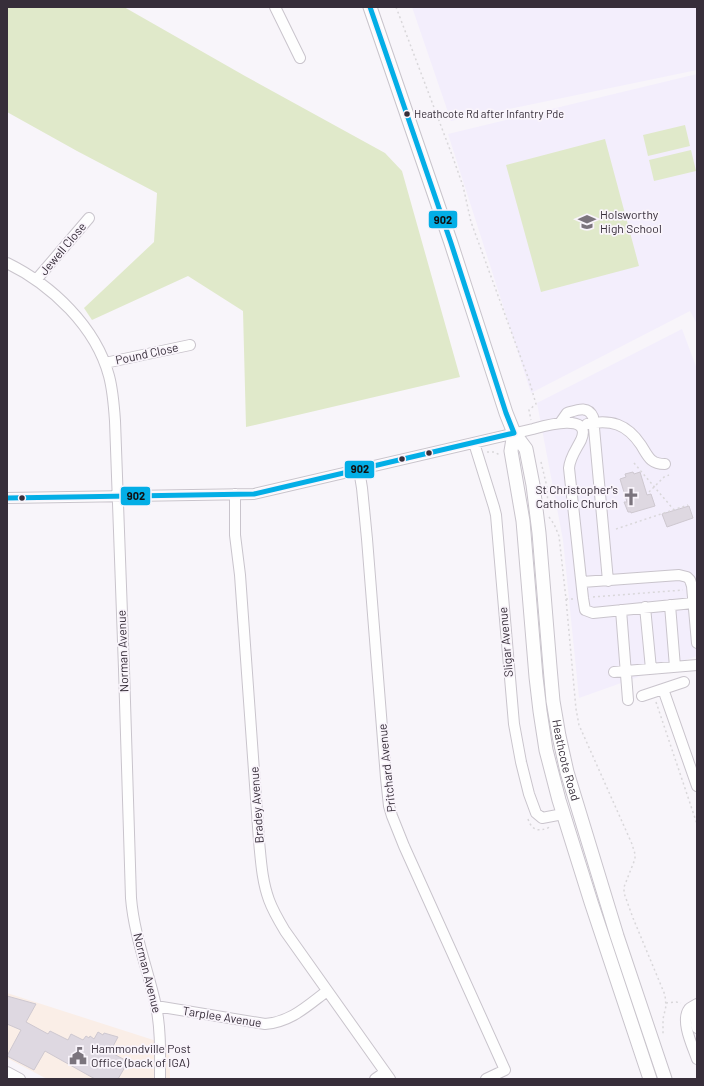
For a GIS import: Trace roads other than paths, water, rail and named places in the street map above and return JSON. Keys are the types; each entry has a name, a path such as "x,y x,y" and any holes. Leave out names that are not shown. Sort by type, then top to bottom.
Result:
{"main road":[{"name":"Heathcote Road","path":"370,7 451,243 506,413 514,433 526,449 533,485 539,533 553,702 566,772 614,929 665,1079"},
{"name":"Heathcote Road","path":"514,433 511,451 523,521 535,669 546,750 563,814 650,1079"}],"street":[{"path":"275,7 300,58"},
{"name":"Jewell Close","path":"36,280 89,218"},
{"name":"Norman Avenue","path":"7,263 36,280 72,311 90,335 105,363 110,377 114,406 118,496 131,898 135,925 156,1006 160,1030 160,1079"},
{"name":"Pound Close","path":"105,363 190,345"},
{"path":"560,423 567,413 584,409 589,410 592,413 608,581"},
{"path":"580,427 588,424 609,422 624,427 636,439 652,461 665,464"},
{"path":"7,498 254,494 514,433 560,423 574,424 580,427 583,433 572,456 569,468 584,608 590,612 693,603"},
{"name":"Sligar Avenue","path":"474,443 496,515 512,708 525,778 532,804 538,815 542,818 563,814"},
{"name":"Pritchard Avenue","path":"359,470 366,532 389,806 404,846 505,1070 486,1079"},
{"name":"Bradey Avenue","path":"235,494 235,535 240,575 259,840 264,879 269,900 285,932 388,1076"},
{"path":"582,582 682,575 687,576 690,580 694,603 697,643"},
{"path":"670,605 675,667"},
{"path":"645,607 651,669"},
{"path":"621,610 628,700"},
{"path":"614,672 697,665"},
{"path":"642,696 684,682"},
{"path":"663,689 697,786"},
{"name":"Tarplee Avenue","path":"156,1006 257,1024 265,1024 281,1022 327,991"},
{"path":"697,1004 688,1011 686,1024 697,1059"},
{"path":"697,1009 697,1028"},
{"path":"7,1072 20,1079"},
{"path":"375,1079 388,1076"}],"place":[{"name":"Heathcote Rd after Infantry Pde","path":"407,114"},
{"name":"Holsworthy High School","path":"587,222"},
{"name":"St Christopher's Catholic Church","path":"631,497"},
{"name":"Hammondville Post Office (back of IGA)","path":"78,1056"}]}
